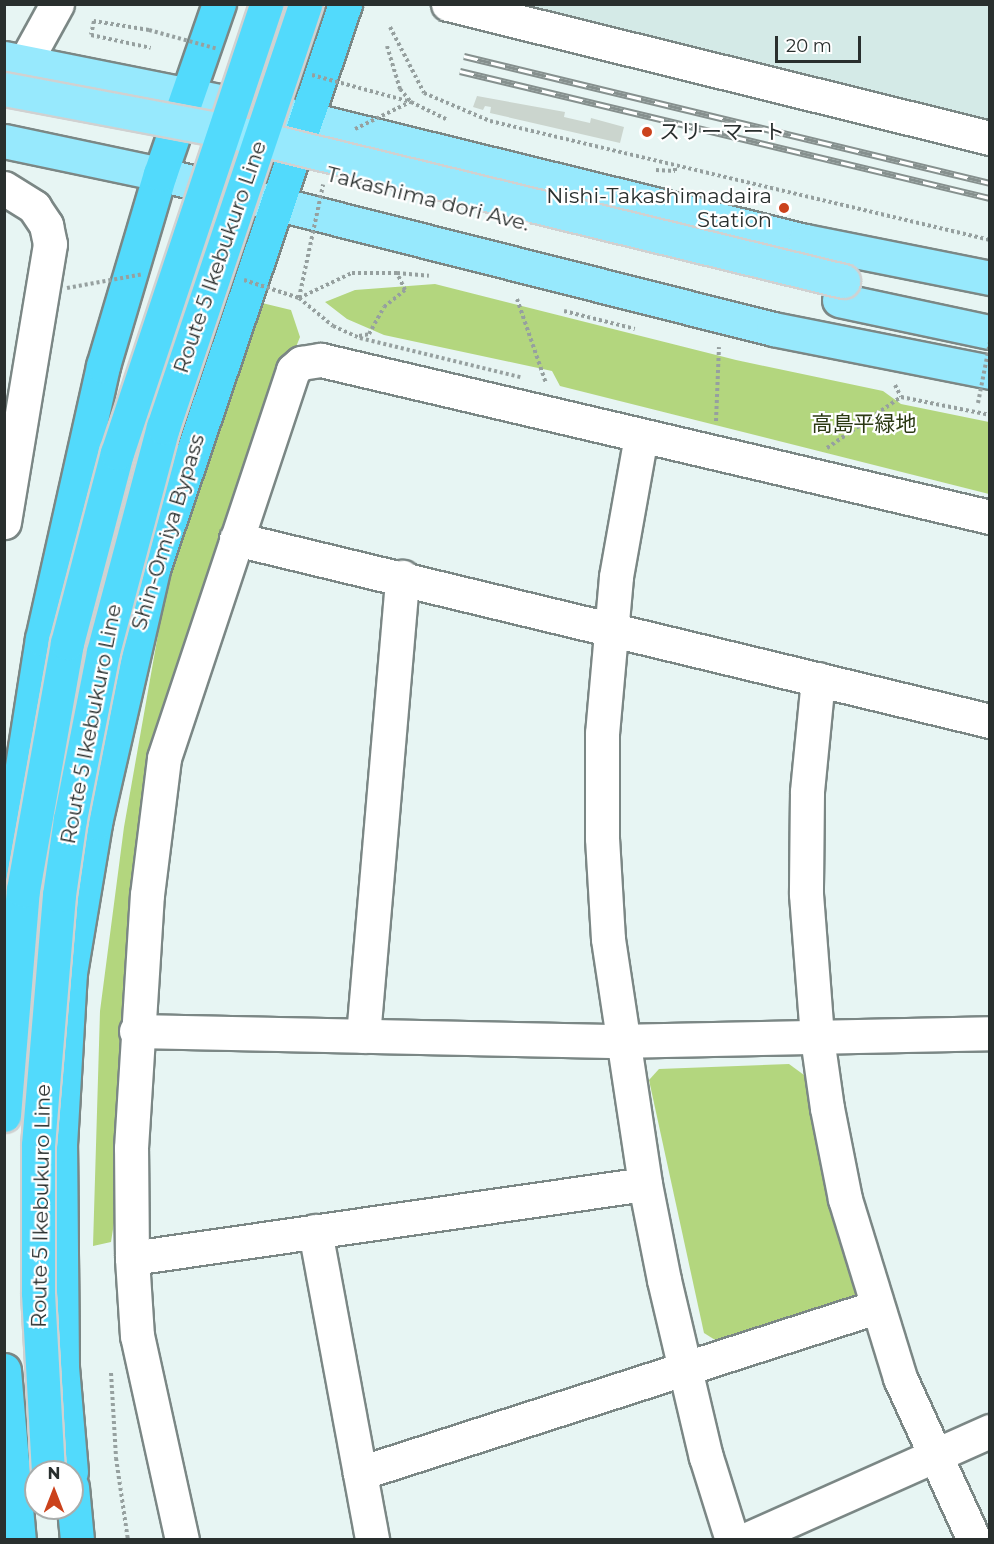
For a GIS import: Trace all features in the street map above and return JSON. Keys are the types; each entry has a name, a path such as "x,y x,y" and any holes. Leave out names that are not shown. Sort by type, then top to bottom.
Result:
{"highway":[{"path":"4,881 42,639 71,498 104,366 160,174 219,4"},
{"name":"Route 5 Ikebukuro Line","path":"4,1115 23,890 67,643 117,453 266,4"},
{"name":"Route 5 Ikebukuro Line","path":"47,1460 38,1293 38,1145 58,906 70,819 106,642 163,427 305,4"},
{"name":"Shin-Omiya Bypass","path":"70,1460 61,1325 60,1145 70,973 81,899 112,738 154,566 345,4"},
{"path":"4,1370 19,1539"},
{"path":"54,1520 56,1539"},
{"path":"75,1520 77,1539"}],"main road":[{"path":"15,60 188,92 305,118 805,241 990,278"},
{"name":"Takashima dori Ave.","path":"4,89 237,133 841,290 990,332"},
{"name":"Takashima dori Ave.","path":"4,109 231,151 841,290 990,310"},
{"path":"4,141 160,174 276,202 773,328 990,372"}],"street":[{"path":"15,60 57,4"},
{"path":"448,4 990,138"},
{"path":"4,188 34,207 46,225 50,244 4,522"},
{"path":"182,1539 137,1336 132,1258 131,1148 136,1031 147,895 164,758 288,379 301,363 321,360 990,517"},
{"path":"641,436 610,629 602,733 602,838 608,939 645,1184 683,1369 732,1539"},
{"path":"236,539 402,577 990,721"},
{"path":"363,1036 402,577"},
{"path":"818,679 807,792 807,882 817,1038 845,1199 876,1307 900,1378 974,1539"},
{"path":"136,1031 622,1041 990,1033"},
{"path":"132,1258 645,1184"},
{"path":"315,1231 372,1539"},
{"path":"360,1473 876,1307"},
{"path":"745,1539 990,1431"}],"path":[{"path":"149,30 94,21 91,35 151,48"},
{"path":"390,27 424,93 490,121 990,240"},
{"path":"387,46 395,78 411,102"},
{"path":"432,277 397,273 352,273 299,298 333,326 353,336 520,377"},
{"path":"341,340 369,334 384,307 405,290 397,273"},
{"path":"506,296 528,302"},
{"path":"517,298 549,392"},
{"path":"552,308 643,330"},
{"path":"978,403 990,342"},
{"path":"708,344 730,349"},
{"path":"716,430 719,347"},
{"path":"885,383 896,385 901,397"},
{"path":"825,449 901,397 990,415"},
{"path":"111,1365 116,1458 128,1539"}],"shaded area":[{"path":"502,5 989,5 989,122"}],"green space":[{"name":"高島平緑地","path":"435,284 736,360 883,391 901,404 989,422 989,494 560,386 552,371 384,335 347,319 325,302 355,290"},
{"path":"258,302 291,310 300,337 275,399 160,751 121,1177 111,1242 93,1246 100,1011 124,827 163,606 209,437"},
{"path":"789,1064 804,1075 856,1291 855,1300 720,1343 704,1333 649,1080 659,1069"}],"building":[{"path":"477,96 565,112 564,117 590,123 591,118 624,127 620,143 490,113 491,107 485,106 483,110 473,107"}],"railway":[{"path":"464,56 990,183"},
{"path":"460,71 990,198"}],"place":[{"name":"スリーマート","path":"647,132"},
{"name":"Nishi-Takashimadaira Station","path":"784,208"}]}
